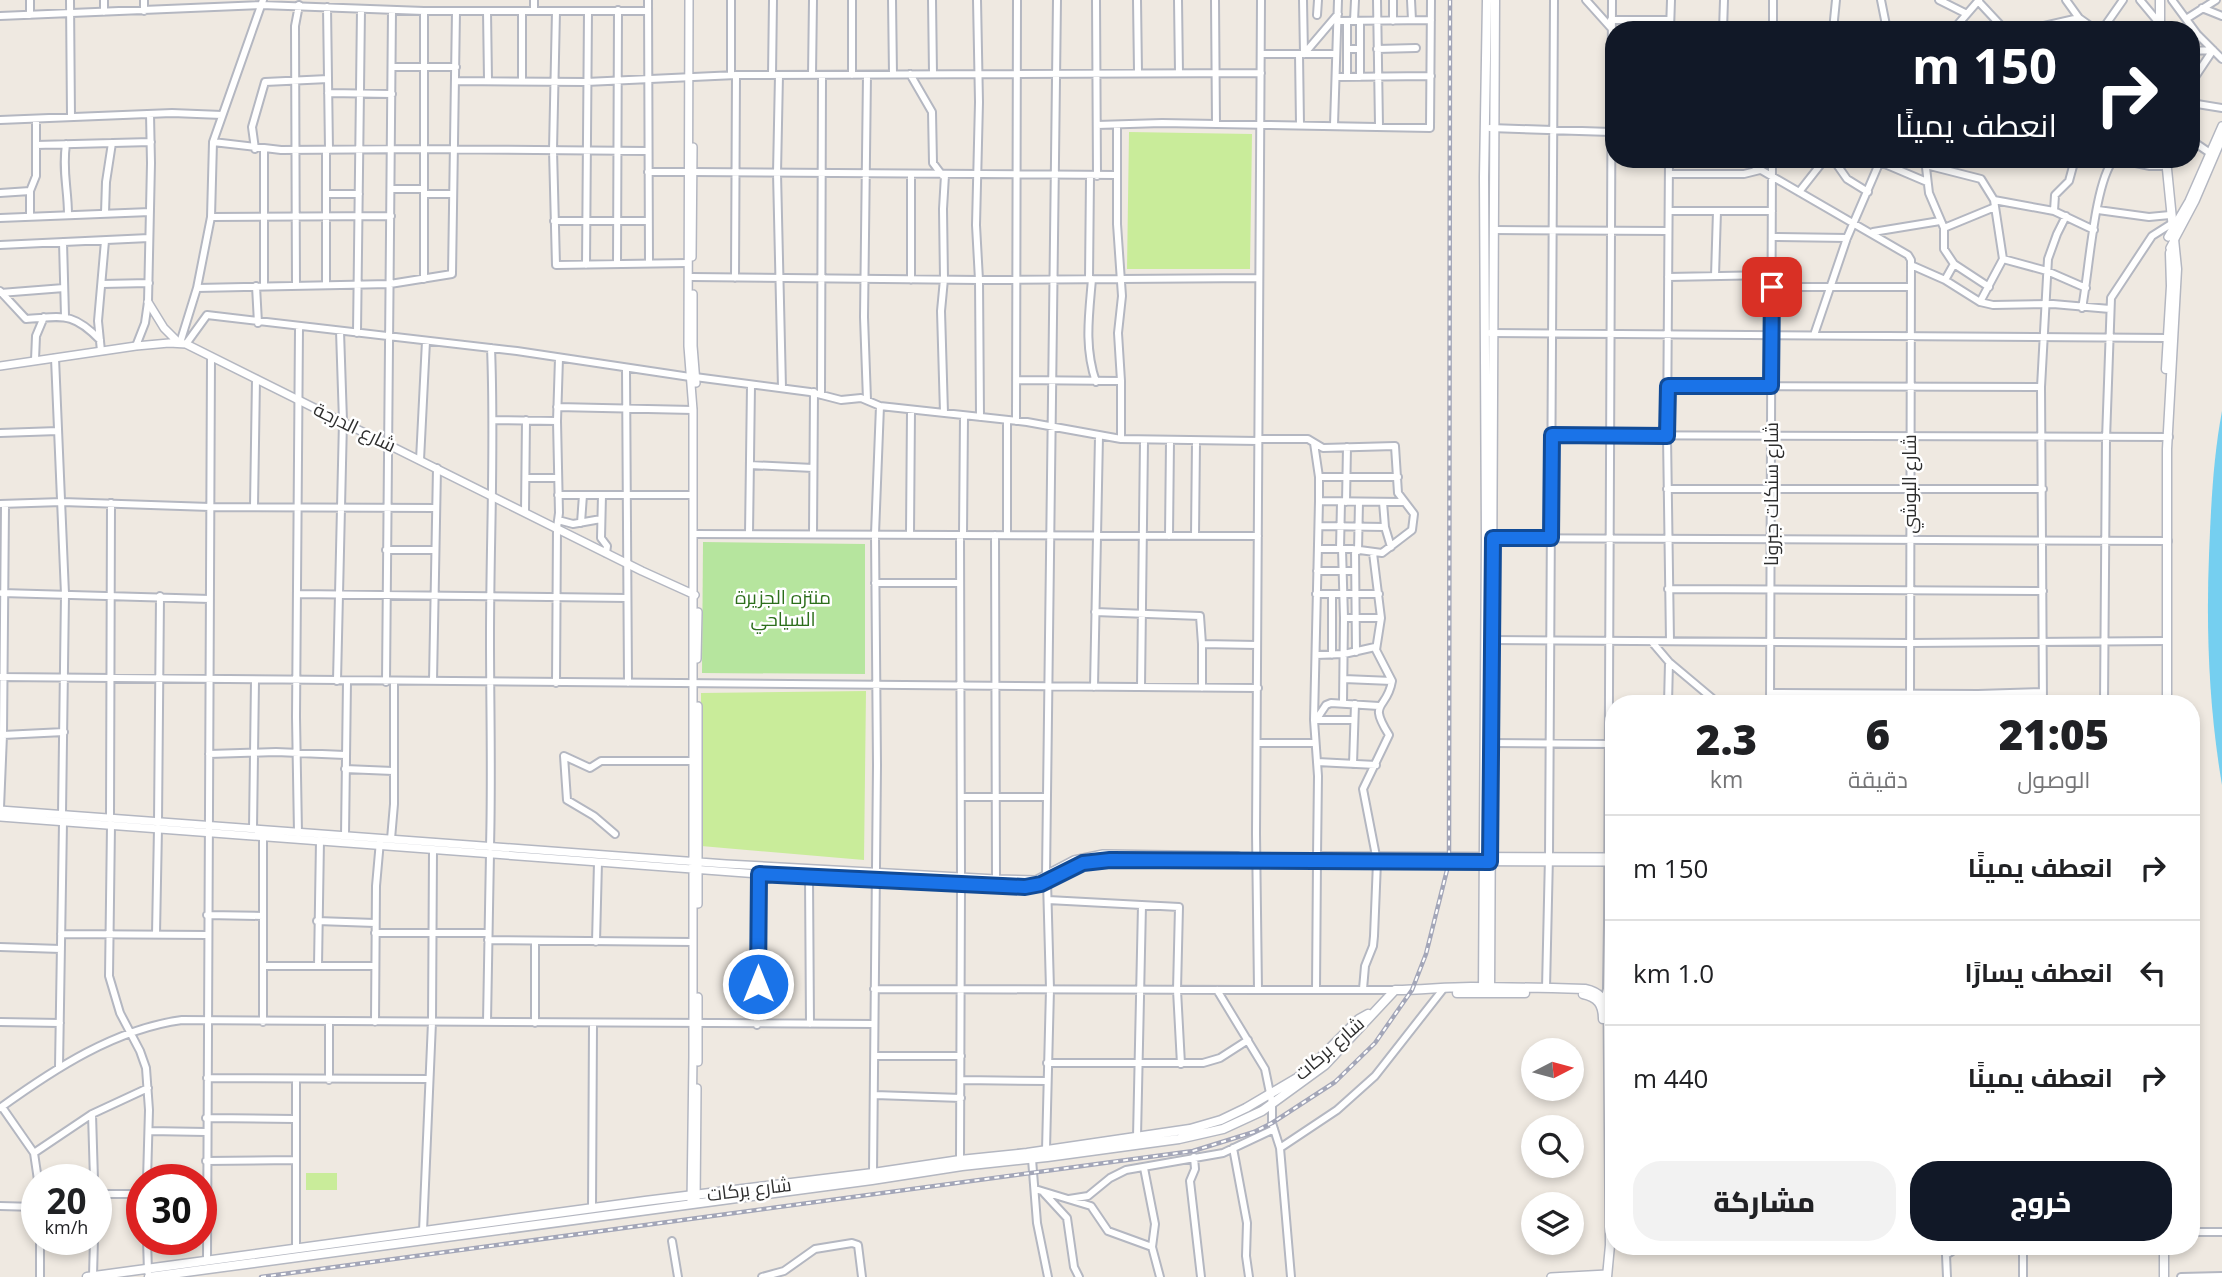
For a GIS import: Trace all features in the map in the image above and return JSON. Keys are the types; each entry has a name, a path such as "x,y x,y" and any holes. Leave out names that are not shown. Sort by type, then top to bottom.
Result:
{"main road":[{"path":"1486,990 1490,333 1487,0"},
{"path":"1490,333 1494,230 1489,129 1495,0"},
{"path":"2162,21 2163,0"},
{"path":"2164,168 2176,293 2167,437"},
{"path":"2167,695 2167,338 2171,286 2170,230 2182,214"},
{"path":"1395,990 1590,990 1603,1002 1605,1012"},
{"name":"شارع بركات","path":"148,1274 207,1261 423,1231 592,1209 872,1180 1209,1133 1244,1120 1271,1098 1325,1065 1395,990"},
{"path":"1486,990 1584,994 1603,1002"},
{"name":"شارع بركات","path":"90,1277 148,1274 960,1160 1137,1138 1202,1126 1271,1098"},
{"path":"1607,1275 1608,1255"},
{"path":"2164,1255 2164,1277"}],"street":[{"path":"30,0 30,15"},
{"path":"70,0 71,117"},
{"path":"104,0 104,12"},
{"path":"144,0 144,11"},
{"path":"534,0 534,11"},
{"path":"611,0 615,10 617,81 617,264"},
{"path":"648,0 649,263"},
{"path":"691,0 688,346 698,410 695,534 696,1025 693,1199"},
{"path":"731,0 736,172 734,278"},
{"path":"773,0 782,388"},
{"path":"812,75 813,0"},
{"path":"852,0 852,75"},
{"path":"892,0 893,74"},
{"path":"932,0 933,74"},
{"path":"977,0 976,225 980,417"},
{"path":"1016,421 1017,0"},
{"path":"1046,1150 1049,989 1047,797 1057,0"},
{"path":"1096,382 1087,341 1097,125 1097,0"},
{"path":"1137,0 1138,72"},
{"path":"1178,0 1179,73"},
{"path":"1215,0 1216,124"},
{"path":"1258,989 1256,858 1261,0"},
{"path":"1300,125 1303,0"},
{"path":"1317,15 1318,0"},
{"path":"1334,125 1338,0"},
{"path":"1347,75 1355,0"},
{"path":"1377,0 1379,126"},
{"path":"1393,0 1393,21"},
{"path":"1411,0 1412,20"},
{"path":"1097,125 1260,124 1430,128 1431,0"},
{"path":"1546,988 1555,0"},
{"path":"1586,0 1605,21"},
{"path":"1612,0 1611,20 1670,20 1671,0"},
{"path":"1723,21 1724,0"},
{"path":"1773,0 1773,21"},
{"path":"1834,21 1836,0"},
{"path":"1881,0 1885,21"},
{"path":"1939,0 1967,14"},
{"path":"1961,21 1978,0 1997,21"},
{"path":"2066,0 2084,21"},
{"path":"2106,21 2123,0"},
{"path":"2140,0 2156,21"},
{"path":"2172,0 2186,19 2216,0"},
{"path":"0,16 144,11 183,4 220,3 424,11 648,11"},
{"path":"183,344 211,217 213,142 262,3"},
{"path":"296,286 295,26 299,5"},
{"path":"326,285 327,7"},
{"path":"2202,8 2222,16"},
{"path":"357,333 361,9"},
{"path":"386,682 392,10"},
{"path":"487,10 488,80"},
{"path":"424,11 424,279"},
{"path":"197,288 390,284 452,274 456,11"},
{"path":"522,11 522,81"},
{"path":"556,11 553,150 556,265 688,263"},
{"path":"586,265 588,11"},
{"path":"1302,54 1338,18"},
{"path":"1338,18 1354,21 1432,20"},
{"path":"2066,21 2079,18"},
{"path":"1354,21 1360,49 1360,77"},
{"path":"2200,35 2222,59"},
{"path":"1377,49 1416,48"},
{"path":"1348,49 1360,49"},
{"path":"2200,51 2213,50"},
{"path":"2200,70 2213,50"},
{"path":"1261,54 1336,54"},
{"path":"392,67 456,67"},
{"path":"456,81 586,82 734,75 1261,73"},
{"path":"910,74 932,113 933,163 944,175 944,279 941,311 944,414"},
{"path":"821,395 822,75"},
{"path":"867,75 864,368 867,400"},
{"path":"1336,77 1431,76"},
{"path":"255,149 251,127 267,81 328,79"},
{"path":"328,93 392,94"},
{"path":"2200,104 2222,108"},
{"path":"0,120 150,114 222,115"},
{"path":"136,345 145,323 148,302 150,114"},
{"path":"30,217 30,191 36,176 36,118"},
{"path":"1117,125 1119,279 1122,296 1118,333 1121,439"},
{"path":"2170,230 2182,214 2222,126"},
{"path":"1489,129 1605,132"},
{"path":"2104,695 2106,439 2112,296 2156,232 2170,230 2195,201 2222,138"},
{"path":"36,145 151,142"},
{"path":"213,142 264,150 296,151 648,151"},
{"path":"105,213 112,143"},
{"path":"66,144 63,175 68,188 68,215"},
{"path":"2200,147 2210,153"},
{"path":"258,323 264,150"},
{"path":"1610,695 1611,168"},
{"path":"1669,168 1667,489 1670,641"},
{"path":"1757,168 1853,224 1873,232 1908,255 1911,265 1945,280 1980,302 1993,305 2045,304 2110,309"},
{"name":"شارع سنكات جبرونا","path":"1770,692 1772,168"},
{"path":"1799,192 1818,168"},
{"path":"1840,168 1849,181 1868,192"},
{"path":"1814,335 1847,238 1878,168"},
{"path":"1898,168 1927,182"},
{"path":"1926,168 1932,204 1944,228 1945,253 1954,264 1989,287"},
{"path":"1945,168 1981,179 1994,203 2003,259 1980,302"},
{"path":"2054,211 2055,195 2070,181 2073,168"},
{"path":"2082,308 2101,188 2108,168"},
{"path":"1669,174 1744,174 1760,170"},
{"path":"648,172 1117,175"},
{"path":"690,172 695,534"},
{"path":"911,174 911,280"},
{"path":"391,189 453,194"},
{"path":"0,193 30,191"},
{"path":"326,194 359,194"},
{"path":"1944,228 1994,203 2011,201 2054,211 2094,230"},
{"path":"2098,210 2149,217 2170,230"},
{"path":"1669,211 1772,211"},
{"path":"1715,276 1717,211"},
{"path":"0,218 150,212"},
{"path":"211,217 391,216"},
{"path":"1770,692 2043,692 2043,337 2047,271 2052,247 2066,216"},
{"path":"554,221 647,221"},
{"path":"1873,232 1940,221"},
{"path":"1494,230 1668,232"},
{"path":"1773,237 1847,238"},
{"path":"0,245 149,238"},
{"path":"101,351 98,321 105,241"},
{"path":"63,242 65,316"},
{"path":"2003,259 2047,271 2086,288"},
{"path":"1945,280 1954,264"},
{"name":"شارع البوشي","path":"1910,693 1911,265"},
{"path":"1668,276 1772,275"},
{"path":"692,277 979,281 1258,278"},
{"path":"102,285 149,283"},
{"path":"1772,287 1910,287"},
{"path":"0,292 64,288"},
{"path":"0,292 26,319 65,316 88,328 100,340"},
{"path":"148,302 164,328 183,344"},
{"path":"0,366 136,345 183,344 207,315 299,328 491,348 626,369 814,392 841,400 856,398 880,406 1016,421 1121,439 1196,442 1308,439 1323,448 1395,446 1398,493 1402,502 1414,514 1414,524 1409,534 1385,551 1373,553 1318,549"},
{"path":"35,360 34,344 44,317"},
{"path":"298,833 296,680 299,328"},
{"path":"337,681 343,421 340,331"},
{"path":"1490,333 2167,338"},
{"path":"420,460 426,341"},
{"name":"شارع الدرجة","path":"183,344 525,512 557,524 627,564 695,595"},
{"path":"487,1022 492,765 491,348"},
{"path":"207,1261 211,357"},
{"path":"55,358 65,594 59,1067"},
{"path":"556,682 559,358"},
{"path":"626,369 628,683"},
{"path":"254,506 256,379"},
{"path":"1016,380 1121,381"},
{"path":"749,534 751,385"},
{"path":"1668,386 2041,387"},
{"path":"813,534 814,392"},
{"path":"873,1173 877,877 875,534 880,406"},
{"path":"557,407 693,410"},
{"path":"910,534 911,410"},
{"path":"960,1160 960,583 964,415"},
{"path":"493,420 557,421"},
{"path":"525,512 526,420"},
{"path":"1007,420 1007,535"},
{"path":"0,433 58,431"},
{"path":"1552,435 2106,439 2167,437"},
{"path":"1094,687 1099,436"},
{"path":"1141,687 1144,440"},
{"path":"1169,536 1170,441"},
{"path":"1195,536 1196,442"},
{"path":"1314,443 1319,477 1314,743 1317,762 1315,990"},
{"path":"1343,703 1345,654 1340,527 1347,447"},
{"path":"750,465 813,468"},
{"path":"433,681 437,468"},
{"path":"1319,477 1398,477"},
{"path":"526,478 557,478"},
{"path":"1667,489 2043,489"},
{"path":"558,495 693,495"},
{"path":"581,523 583,495"},
{"path":"601,495 601,538 607,546 606,553"},
{"path":"1319,501 1402,502"},
{"path":"435,508 210,507 62,502 2,505 3,734 0,809 62,818 210,829 263,836 380,842 391,839 809,878 877,877"},
{"path":"1356,652 1354,571 1359,502"},
{"path":"1383,502 1385,527 1391,547"},
{"path":"111,503 109,976 113,993 140,1051 148,1088 148,1164"},
{"path":"557,524 601,519"},
{"path":"1319,526 1385,527"},
{"path":"695,534 1258,536"},
{"path":"995,536 996,879"},
{"path":"1489,538 2168,541"},
{"path":"386,550 434,550"},
{"path":"1373,553 1381,618 1375,647 1392,681"},
{"path":"1317,570 1354,571"},
{"path":"875,583 960,583"},
{"path":"1668,589 2043,591"},
{"path":"1,593 112,594 210,599"},
{"path":"297,594 627,598"},
{"path":"1316,594 1379,594"},
{"path":"1332,594 1332,655"},
{"path":"156,934 160,596"},
{"path":"1095,612 1200,616 1202,688"},
{"path":"1344,618 1381,618"},
{"path":"1488,640 1910,643 2167,641"},
{"path":"1652,642 1669,662 1708,695"},
{"path":"1202,644 1257,645"},
{"path":"1316,655 1345,654 1375,647"},
{"path":"1668,695 1669,662"},
{"path":"1,677 1258,688"},
{"path":"1344,679 1392,681"},
{"path":"253,829 255,680"},
{"path":"345,836 347,681"},
{"path":"1363,989 1365,967 1374,936 1376,859 1363,793 1389,735 1379,719 1379,706 1392,681"},
{"path":"391,839 394,811 394,682"},
{"path":"695,683 693,942 696,1025"},
{"path":"1315,720 1329,703 1379,706"},
{"path":"1353,764 1355,704"},
{"path":"1315,720 1354,720"},
{"path":"3,734 64,732"},
{"path":"1257,743 1314,743"},
{"path":"1488,743 1605,744"},
{"path":"209,754 253,752 345,755"},
{"path":"615,834 594,816 567,800 564,756 590,768 601,761 693,761"},
{"path":"1317,762 1376,765"},
{"path":"345,769 393,771"},
{"path":"961,797 1047,797"},
{"path":"0,817 62,818"},
{"path":"210,829 253,829 345,836 433,850 490,849 598,862 961,881 1025,887 1047,878 1074,860 1103,854 1317,859 1605,860"},
{"path":"263,836 263,1022"},
{"path":"318,966 320,840"},
{"path":"375,1022 375,923 380,842"},
{"path":"423,1231 432,1022 433,850"},
{"path":"596,942 598,862"},
{"path":"757,1025 759,874"},
{"path":"809,878 810,1024"},
{"path":"961,881 1047,878"},
{"path":"1048,900 1179,907 1177,990 1181,1063"},
{"path":"1137,1138 1142,905"},
{"path":"207,915 262,916"},
{"path":"317,921 375,923"},
{"path":"375,933 431,933 535,941 693,942"},
{"path":"61,934 207,935"},
{"path":"535,941 535,1023"},
{"path":"0,947 61,949"},
{"path":"263,966 375,966"},
{"path":"874,989 1395,990"},
{"path":"1217,990 1265,1069 1274,1129 1280,1148 1291,1277"},
{"path":"1280,1148 1337,1110 1375,1076 1440,990"},
{"path":"1603,1002 1605,998"},
{"path":"36,1164 34,1153 1,1107 59,1067 131,1033 173,1021 874,1024"},
{"path":"0,1022 60,1023"},
{"path":"329,1022 329,1080"},
{"path":"592,1209 593,1024"},
{"path":"1047,1063 1139,1064 1212,1061 1248,1040"},
{"path":"875,1056 961,1056"},
{"path":"206,1078 429,1079"},
{"path":"296,1080 296,1248"},
{"path":"961,1080 1047,1082"},
{"path":"34,1153 92,1114 148,1088"},
{"path":"875,1096 961,1098"},
{"path":"92,1114 94,1164"},
{"path":"206,1118 295,1119"},
{"path":"1069,1199 1088,1196 1110,1178 1126,1170 1219,1154 1274,1129"},
{"path":"149,1131 206,1132"},
{"path":"1233,1148 1247,1223 1246,1256 1249,1277"},
{"path":"1194,1157 1196,1164 1190,1181 1201,1277"},
{"path":"1032,1159 1037,1223 1048,1277"},
{"path":"206,1161 295,1160"},
{"path":"1144,1168 1155,1224 1152,1247 1160,1277"},
{"path":"1035,1189 1091,1206 1104,1226 1114,1235 1152,1247"},
{"path":"1042,1192 1067,1218 1074,1267 1079,1277"},
{"path":"0,1206 21,1207"},
{"path":"2200,1232 2222,1232"},
{"path":"673,1241 678,1277"},
{"path":"762,1277 784,1271 815,1249 852,1243 858,1245 862,1277"},
{"path":"40,1255 40,1277"},
{"path":"90,1277 92,1255"},
{"path":"147,1255 148,1274"},
{"path":"1947,1277 1945,1259 1949,1255"},
{"path":"2023,1255 2023,1277"},
{"path":"1551,1277 1607,1275"},
{"path":"2181,1277 2222,1276"}],"green space":[{"path":"1129,132 1252,134 1250,269 1127,269"},
{"name":"منتزه الجزيرة السياحي","path":"703,542 865,544 865,674 702,673"},
{"path":"866,691 864,860 701,846 701,693"},
{"path":"306,1173 337,1173 337,1190 306,1190"}],"water":[{"path":"2222,411 2222,785 2211,699 2208,613 2212,501"}],"railway":[{"path":"261,1277 1193,1151 1254,1132 1272,1123 1335,1082 1375,1043 1412,990 1426,954 1449,862 1450,0"}],"route":[{"path":"758,984 759,874 1030,887 1083,863 1110,860 1490,862 1493,538 1551,538 1552,435 1667,436 1668,386 1771,386 1772,287"}]}
